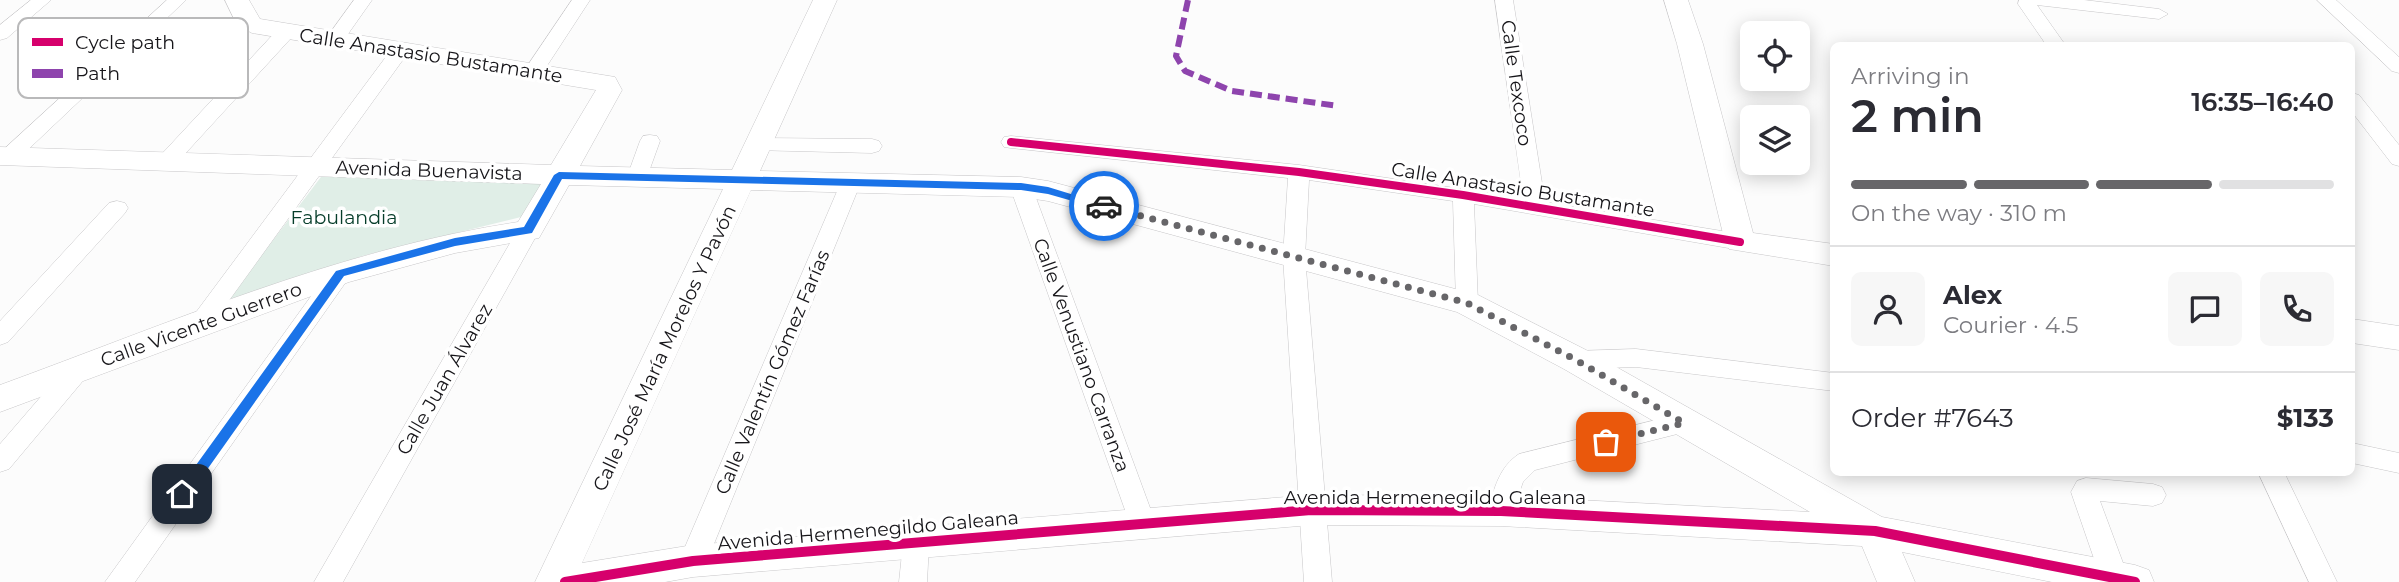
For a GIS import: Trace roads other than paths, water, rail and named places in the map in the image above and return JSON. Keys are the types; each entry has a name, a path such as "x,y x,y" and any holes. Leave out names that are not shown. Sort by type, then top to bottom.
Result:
{"main road":[{"name":"Calle Anastasio Bustamante","path":"237,0 245,18"},
{"name":"Calle José María Morelos Y Pavón","path":"554,582 825,0"},
{"path":"1676,0 1690,44 1740,242"},
{"name":"Calle Anastasio Bustamante","path":"248,22 252,25 286,32 610,85"},
{"name":"Calle Juan Álvarez","path":"528,231 610,85"},
{"name":"Avenida Buenavista","path":"5,156 1021,187 1048,191 1467,303 1576,360 1875,531"},
{"name":"Calle Vicente Guerrero","path":"0,399 340,273 455,242 528,231"},
{"name":"Calle Anastasio Bustamante","path":"1740,242 1830,254"},
{"path":"2355,331 2399,338"},
{"name":"Avenida Hermenegildo Galeana","path":"565,582 693,561 1311,510 1501,511 1875,531 2125,580"},
{"path":"1875,531 1896,582"}],"street":[{"path":"20,18 42,0"},
{"path":"157,18 177,0"},
{"path":"334,40 363,0"},
{"path":"534,71 580,0"},
{"name":"Calle Texcoco","path":"1504,0 1512,36 1535,208"},
{"path":"2054,42 2027,4 2032,0 2159,14"},
{"path":"2326,0 2399,68"},
{"path":"0,34 18,19"},
{"path":"248,73 286,32"},
{"path":"199,324 401,50"},
{"path":"5,156 69,98"},
{"path":"166,162 225,98"},
{"path":"2355,103 2399,159"},
{"path":"637,177 650,141"},
{"name":"Calle Anastasio Bustamante","path":"1011,142 1299,172 1462,195 1740,242"},
{"path":"758,145 872,146"},
{"path":"1299,172 1293,257 1318,582"},
{"name":"Calle Valentín Gómez Farías","path":"693,561 851,182"},
{"name":"Calle Venustiano Carranza","path":"1021,187 1143,524"},
{"path":"1462,195 1467,303"},
{"path":"0,336 117,208"},
{"name":"Calle Juan Álvarez","path":"328,582 528,231"},
{"path":"120,582 340,273"},
{"path":"1576,360 1636,358 1830,382"},
{"path":"0,462 78,370"},
{"path":"1501,511 1511,476 1517,466 1684,423"},
{"path":"2355,454 2399,463"},
{"path":"2273,476 2323,582"},
{"path":"2125,580 2084,492 2086,489 2092,489 2153,495"},
{"path":"913,582 916,544"}],"park label":[{"name":"Fabulandia","path":"344,217"}]}
